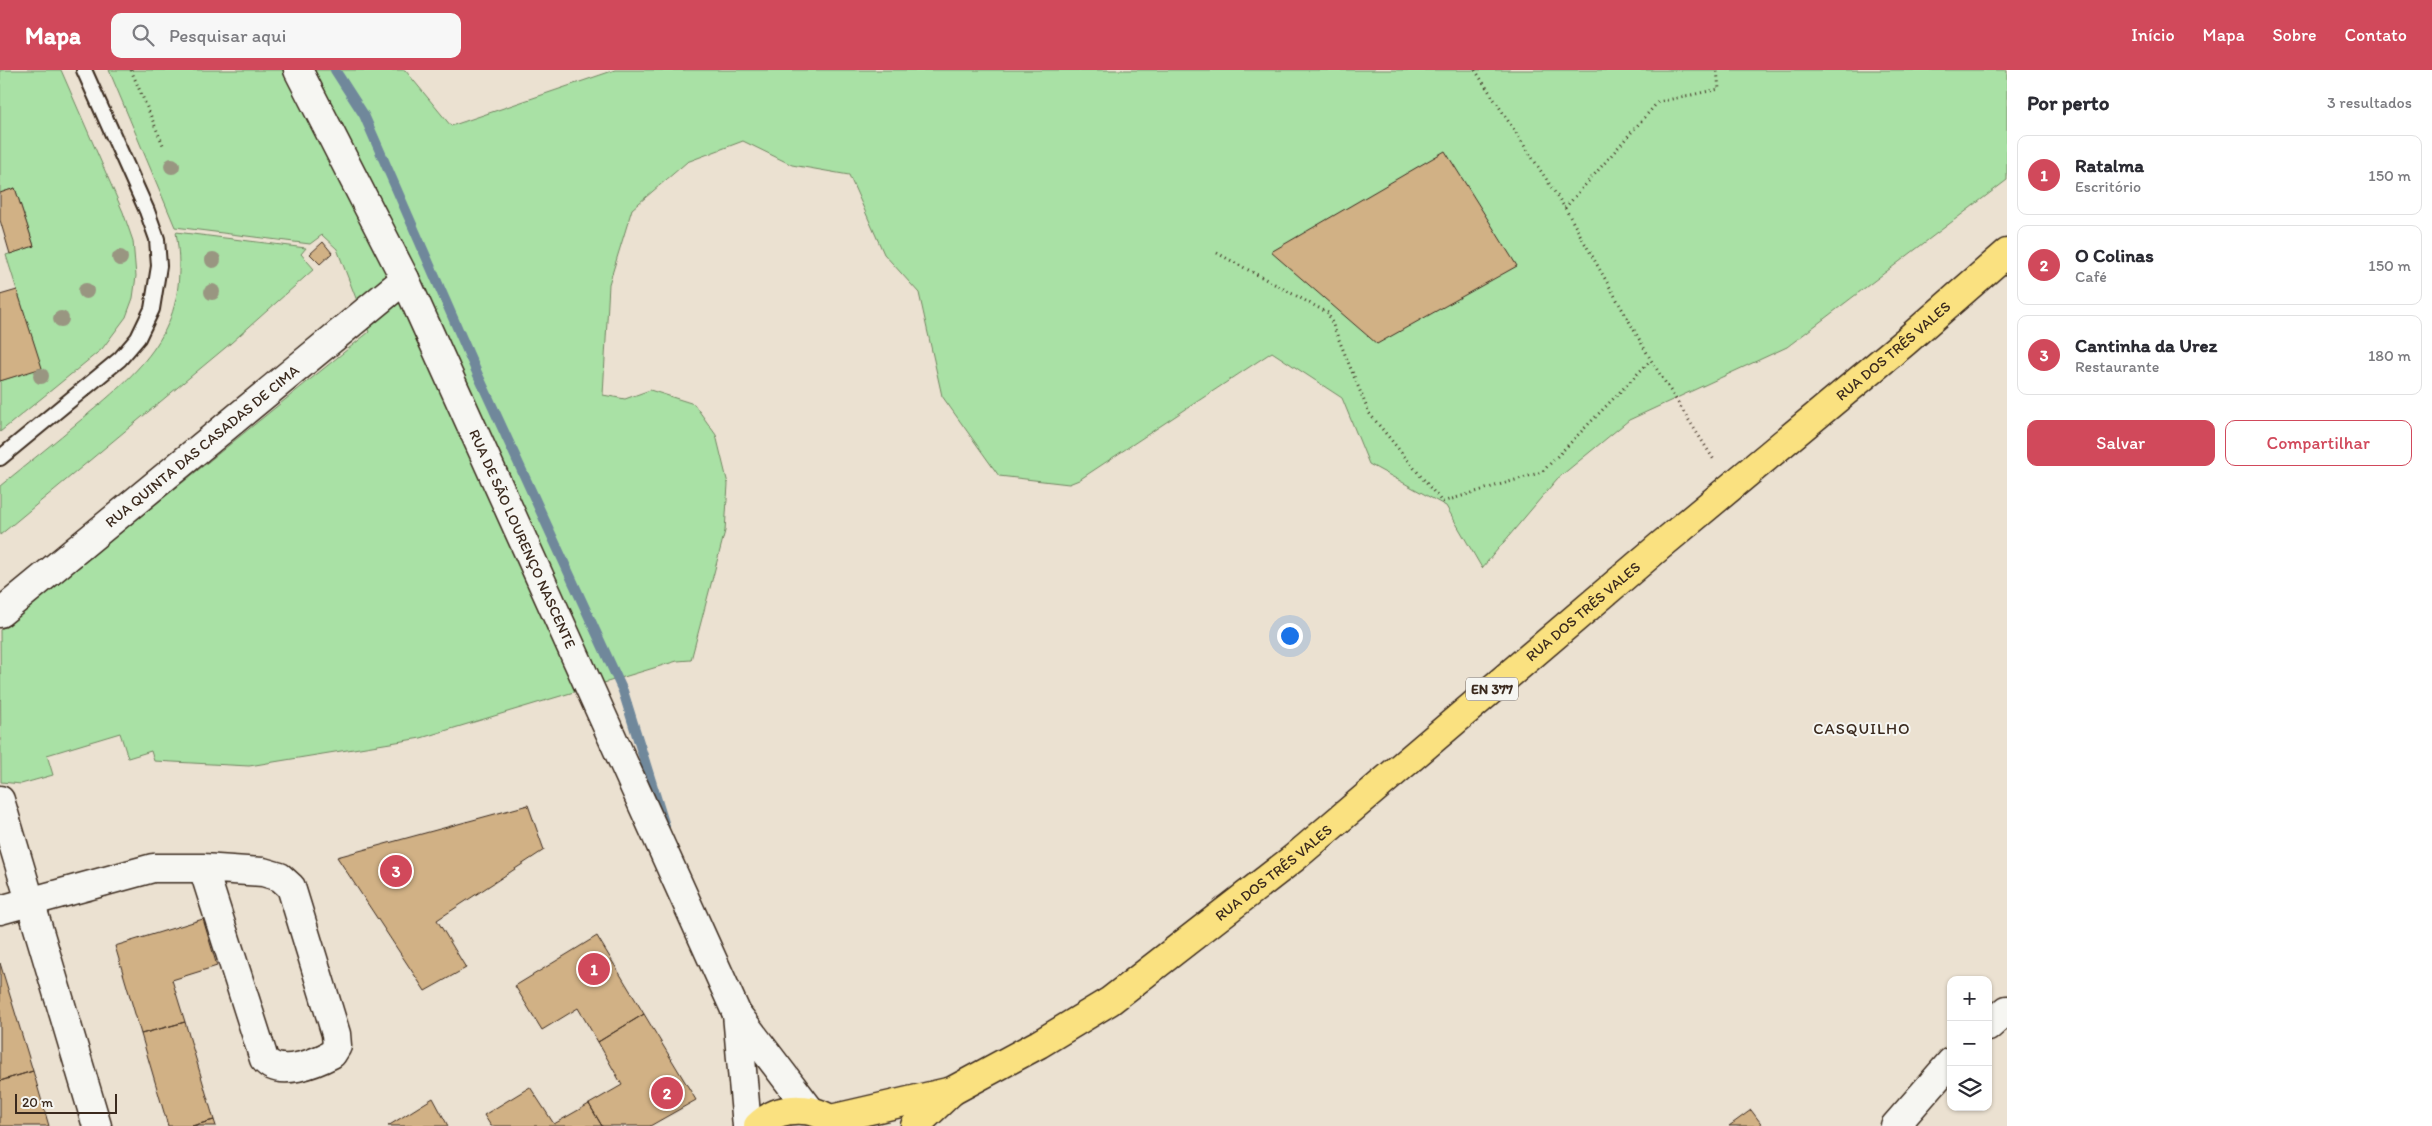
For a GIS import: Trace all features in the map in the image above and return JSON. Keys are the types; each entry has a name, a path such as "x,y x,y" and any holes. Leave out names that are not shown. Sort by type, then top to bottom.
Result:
{"main road":[{"name":"RUA DOS TRÊS VALES","path":"915,1126 952,1091 1039,1044 1110,1001 1221,917 1294,858 1905,342 2007,253"},
{"name":"RUA DOS TRÊS VALES","path":"758,1126 764,1120 786,1110 826,1118 952,1091"}],"street":[{"name":"RUA DE SÃO LOURENÇO NASCENTE","path":"298,70 405,279 737,1014 826,1118"},
{"name":"RUA QUINTA DAS CASADAS DE CIMA","path":"0,613 405,279"},
{"path":"0,800 32,902 97,1126"},
{"path":"0,910 143,869 203,868 272,874 286,881 291,887 336,1034 337,1046 332,1054 288,1069 276,1068 264,1060 203,868"},
{"path":"1992,1023 2007,1010"},
{"name":"RUA DE SÃO LOURENÇO NASCENTE","path":"737,1014 747,1126"},
{"path":"1895,1126 1948,1066"}],"lane":[{"path":"0,458 120,360 138,338 152,309 159,266 157,239 147,211 84,70"}],"path":[{"path":"131,70 164,147"},
{"path":"1475,70 1565,208 1651,360 1731,488"},
{"path":"1565,208 1658,102 1719,89 1717,70"},
{"path":"1217,253 1328,313 1369,413 1442,502 1542,472 1651,360"}],"green space":[{"path":"0,70 61,70 123,212 133,241 136,276 133,298 126,317 102,349 0,432 0,381 41,367 6,255 34,246 15,188 0,193"},
{"path":"109,70 405,70 451,126 615,70 2007,70 2007,180 1787,347 1629,420 1557,479 1482,568 1446,506 1369,464 1342,398 1272,352 1079,480 1069,484 999,476 942,396 919,293 884,254 849,175 792,165 743,141 687,162 632,209 609,284 603,395 625,399 650,390 694,404 716,435 728,484 725,531 691,660 677,661 421,738 249,766 154,761 151,751 128,758 120,733 47,755 53,775 21,784 1,782 0,630 369,332 337,249 322,235 310,244 175,227"},
{"path":"176,232 306,248 301,254 314,269 231,343 0,535 0,486 72,428 127,380 160,340 171,318 177,293 179,264"}],"building":[{"path":"1445,151 1517,266 1377,344 1271,252"},
{"path":"15,188 34,246 10,254 0,220 0,193"},
{"path":"323,242 332,253 320,264 310,254"},
{"path":"17,290 42,368 0,381 0,295"},
{"path":"528,805 544,850 437,920 466,968 425,991 337,857"},
{"path":"203,919 217,966 172,980 185,1022 141,1034 115,946"},
{"path":"597,936 644,1014 598,1042 578,1008 542,1030 515,986"},
{"path":"0,963 33,1071 0,1081"},
{"path":"644,1014 696,1100 650,1126 602,1126 589,1104 622,1085 598,1042"},
{"path":"185,1022 214,1120 192,1126 168,1126 141,1034"},
{"path":"33,1071 49,1126 0,1126 0,1081"},
{"path":"530,1087 554,1124 589,1104 602,1126 491,1126 484,1115"},
{"path":"433,1098 448,1126 388,1126"},
{"path":"1751,1110 1763,1126 1729,1126"},
{"path":"214,1120 216,1126 192,1126"}],"waterway":[{"path":"335,70 364,115 478,375 623,691 665,826"}],"place":[{"name":"Cantinha da Urez","path":"396,871"},
{"name":"Ratalma","path":"594,969"},
{"name":"O Colinas","path":"667,1093"}],"district":[{"name":"CASQUILHO","path":"1862,728"}]}
